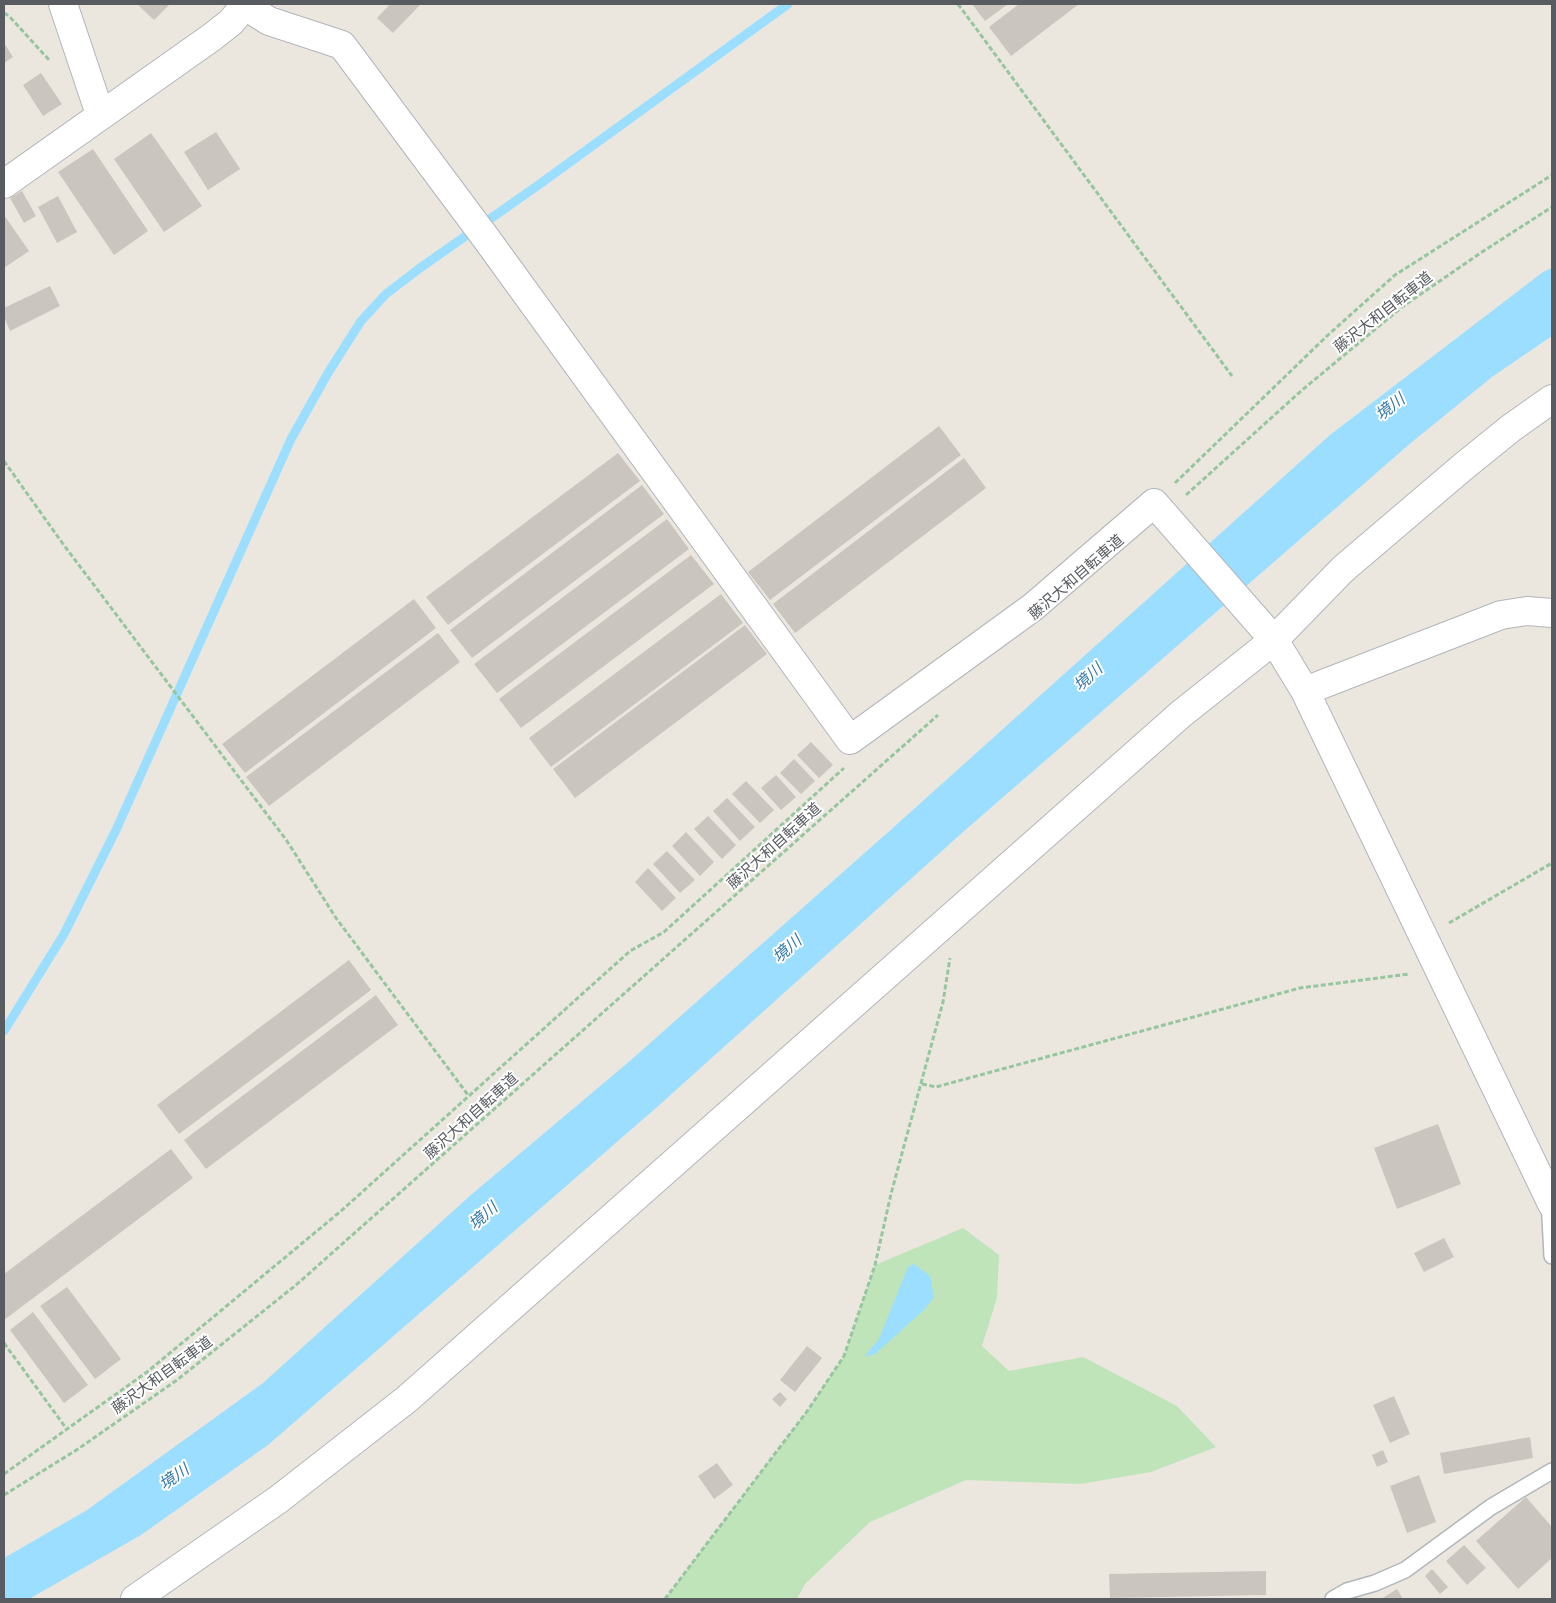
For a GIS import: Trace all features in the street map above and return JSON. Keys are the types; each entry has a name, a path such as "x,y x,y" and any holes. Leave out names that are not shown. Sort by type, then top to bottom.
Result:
{"street":[{"path":"63,4 100,114"},
{"path":"4,184 231,22 246,5 269,21 342,45 471,217 850,740 1163,513 1269,634 1305,691 1551,1201"},
{"path":"135,1599 279,1499 407,1399 957,913 1269,634 1478,455 1552,400"},
{"path":"1305,691 1501,615 1527,611 1552,613"}],"lane":[{"path":"1551,1201 1552,1256"},
{"path":"1333,1599 1347,1591 1375,1583 1405,1570 1491,1507 1552,1471"}],"path":[{"path":"958,4 1232,376"},
{"path":"1163,513 1328,335 1395,275 1552,175"},
{"name":"藤沢大和自転車道","path":"1163,513 1301,391 1402,307 1552,207"},
{"path":"4,461 63,544 287,841 336,918 468,1095"},
{"name":"藤沢大和自転車道","path":"4,1495 78,1449 177,1380 296,1286 945,709"},
{"path":"4,1474 147,1372 342,1211 468,1095 630,951 664,932 850,762 850,740"},
{"path":"1424,936 1552,863"},
{"path":"665,1599 808,1410 844,1356 875,1265 891,1194 943,1002 957,913"},
{"path":"922,1084 936,1087 946,1085 1300,988 1439,969"},
{"path":"4,1343 66,1428"}],"green space":[{"path":"963,1228 999,1255 997,1298 982,1346 1009,1371 1083,1357 1177,1406 1216,1447 1151,1472 1080,1484 966,1480 870,1522 805,1584 797,1599 665,1599 808,1410 844,1356 875,1265"}],"water":[{"name":"境川","path":"1552,268 1552,336 1492,377 1412,442 963,832 656,1108 268,1445 141,1535 29,1599 4,1599 4,1558 87,1510 263,1383 472,1194 631,1060 895,826 1330,435 1543,272"},
{"path":"914,1264 930,1276 934,1297 925,1309 875,1354 864,1357 879,1339 908,1267"}],"building":[{"path":"137,4 170,4 154,20"},
{"path":"390,4 421,4 393,33 377,18"},
{"path":"972,4 1008,4 985,21"},
{"path":"1019,4 1079,4 1011,56 989,27"},
{"path":"4,43 13,57 4,63"},
{"path":"41,73 62,104 43,116 23,85"},
{"path":"216,132 240,169 208,190 184,152"},
{"path":"151,133 202,206 164,232 114,159"},
{"path":"93,149 148,231 114,255 58,172"},
{"path":"22,191 36,216 24,223 10,198"},
{"path":"58,196 77,232 57,243 38,207"},
{"path":"4,215 29,251 4,268"},
{"path":"50,286 60,306 10,331 4,317 4,308"},
{"path":"939,426 961,455 770,600 748,572"},
{"path":"618,453 640,481 448,625 426,597"},
{"path":"964,458 986,488 795,633 773,604"},
{"path":"642,485 664,514 472,658 450,630"},
{"path":"667,519 689,549 497,693 474,664"},
{"path":"691,555 714,584 521,728 499,699"},
{"path":"721,594 743,623 551,767 529,738"},
{"path":"414,599 436,628 245,773 222,744"},
{"path":"745,625 767,654 575,798 553,769"},
{"path":"438,633 460,662 269,806 246,777"},
{"path":"811,742 833,765 819,778 797,755"},
{"path":"794,759 815,781 801,794 780,773"},
{"path":"776,775 796,797 781,810 761,788"},
{"path":"746,781 774,810 760,823 732,794"},
{"path":"727,798 755,827 740,841 713,811"},
{"path":"708,816 736,845 722,859 694,829"},
{"path":"686,832 714,862 700,876 672,846"},
{"path":"667,851 695,880 680,893 653,864"},
{"path":"648,868 676,898 662,911 635,882"},
{"path":"349,960 371,990 179,1134 157,1105"},
{"path":"376,995 398,1025 206,1169 184,1140"},
{"path":"1438,1124 1461,1184 1397,1209 1374,1148"},
{"path":"171,1149 193,1178 4,1320 4,1274"},
{"path":"1444,1238 1454,1257 1424,1272 1414,1253"},
{"path":"67,1287 121,1359 95,1379 40,1306"},
{"path":"33,1312 88,1385 64,1403 10,1330"},
{"path":"807,1346 822,1358 795,1392 780,1380"},
{"path":"780,1392 787,1399 780,1407 772,1399"},
{"path":"1394,1396 1410,1434 1390,1443 1373,1405"},
{"path":"1530,1437 1533,1458 1444,1474 1440,1453"},
{"path":"1383,1450 1388,1462 1377,1467 1372,1455"},
{"path":"717,1463 733,1485 714,1499 698,1476"},
{"path":"1419,1475 1436,1522 1407,1533 1390,1486"},
{"path":"1526,1497 1552,1527 1552,1558 1518,1589 1476,1541"},
{"path":"1464,1545 1486,1568 1467,1585 1446,1561"},
{"path":"1432,1569 1448,1587 1440,1594 1425,1576"},
{"path":"1266,1571 1266,1595 1110,1598 1109,1574"},
{"path":"1397,1589 1403,1599 1381,1599"}],"waterway":[{"path":"4,1031 64,934 116,830 291,439 328,373 361,321 386,294 420,268 537,186 788,4"}]}
